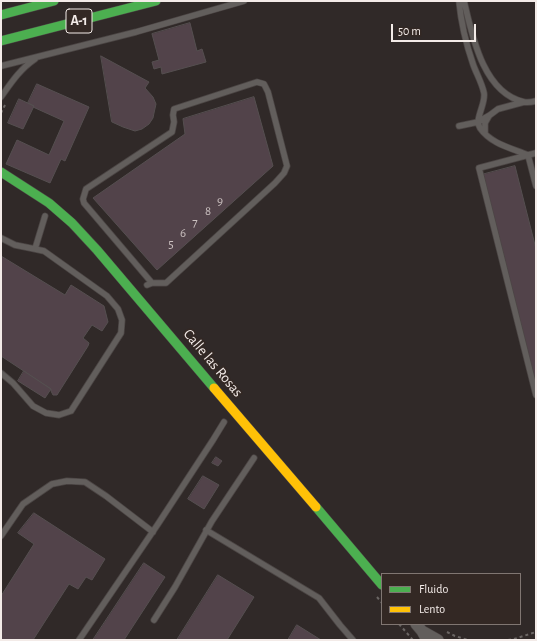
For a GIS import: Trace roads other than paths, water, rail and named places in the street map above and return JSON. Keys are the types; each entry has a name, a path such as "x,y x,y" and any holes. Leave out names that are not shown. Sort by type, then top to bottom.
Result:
{"main road":[{"name":"A-1","path":"1,15 54,1"},
{"name":"A-1","path":"1,41 156,1"},
{"name":"Calle las Rosas","path":"3,175 56,207 76,226 381,584"}],"street":[{"path":"422,632 440,635"}],"lane":[{"path":"1,66 136,32 244,1"},
{"path":"460,1 460,10 469,50 484,94 478,122 480,127 499,144 528,155"},
{"path":"464,1 477,51 488,74 499,88 510,97 525,102"},
{"path":"1,97 26,65 39,57"},
{"path":"257,82 264,84 268,92 287,166 284,173 166,283 149,284 84,203 83,199 86,189 172,132 174,109 257,82"},
{"path":"459,126 478,122 498,109 525,102 536,101"},
{"path":"485,132 485,123 490,115"},
{"path":"536,152 479,168 536,395"},
{"path":"528,155 536,186"},
{"path":"35,249 45,216"},
{"path":"1,238 15,246 44,251 107,296 118,309 122,320 121,333 71,411 59,415 46,413 33,406 13,382 1,373"},
{"path":"79,640 153,532 224,422"},
{"path":"154,620 175,587 206,530 254,458"},
{"path":"1,536 23,504 52,484 67,481 85,482 153,532"},
{"path":"206,530 319,598 353,640"}]}
